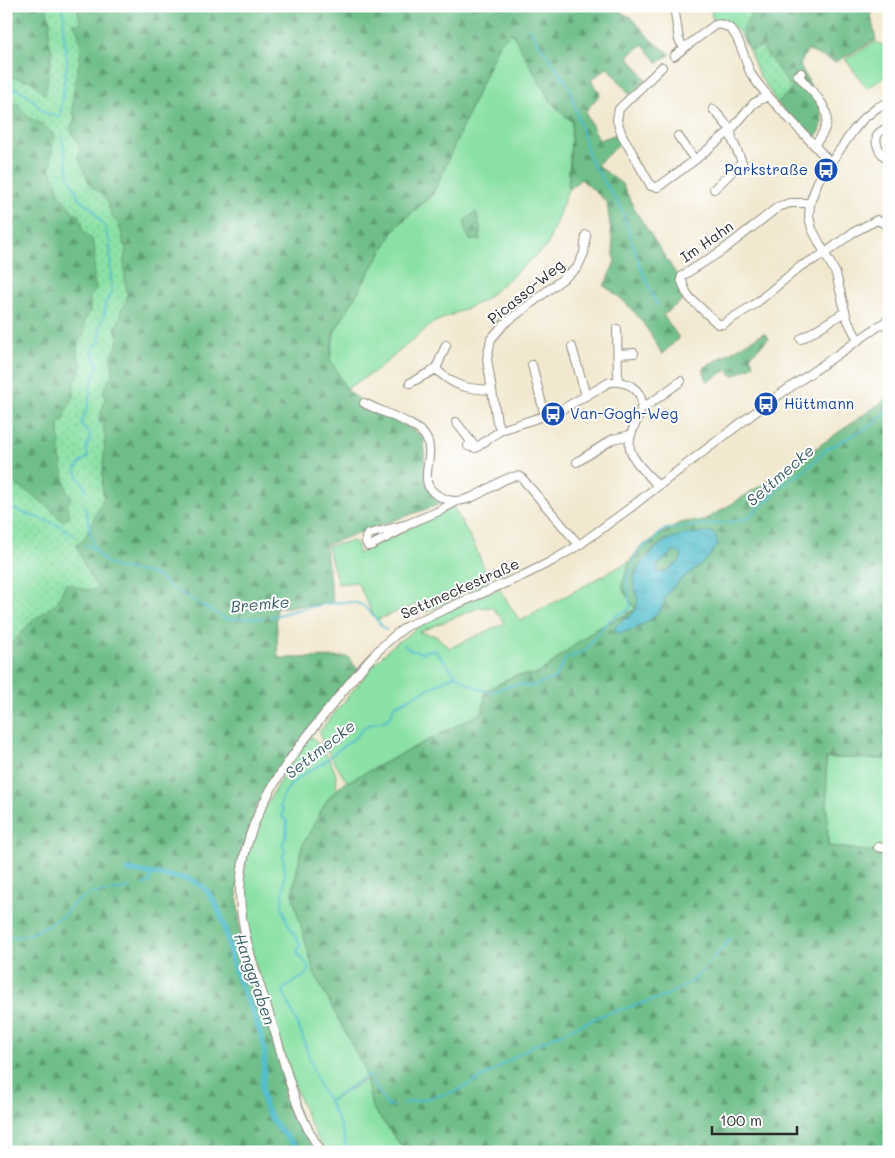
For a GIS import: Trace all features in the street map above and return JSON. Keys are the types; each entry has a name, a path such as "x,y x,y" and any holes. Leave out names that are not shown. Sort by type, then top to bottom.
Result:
{"street":[{"path":"674,6 679,40 684,48"},
{"path":"674,56 714,25 727,26 733,31 751,73 768,96 830,163"},
{"path":"662,67 655,72 636,94 621,106 617,116 619,127 650,185 653,187 663,183 695,160 731,130 754,103 768,96"},
{"path":"801,73 798,75 821,103 828,119 825,132 814,145"},
{"path":"858,340 845,312 838,278 824,254 810,223 810,203 818,181 863,119 878,107 889,102"},
{"path":"713,109 731,130 732,139 742,162 714,189"},
{"path":"889,128 879,133 877,138 882,156 889,159"},
{"path":"678,136 695,160"},
{"name":"Im Hahn","path":"810,203 790,203 776,208 723,250 682,276 681,279 691,299 720,325 755,304 801,266 824,254"},
{"path":"824,254 852,232 865,225 877,220 887,227 889,208"},
{"name":"Picasso-Weg","path":"501,430 497,422 487,359 491,339 504,324 576,268 584,253 586,235"},
{"path":"801,339 845,312"},
{"name":"Settmeckestraße","path":"322,1152 300,1111 244,930 241,905 241,875 246,846 255,821 272,787 298,748 359,671 393,636 407,626 524,575 579,545 766,404 889,320"},
{"path":"617,329 618,381"},
{"path":"410,383 436,369 446,345"},
{"path":"572,347 586,396"},
{"path":"618,354 634,353"},
{"path":"532,365 545,416"},
{"path":"436,369 449,381 460,386 492,390"},
{"path":"642,408 656,400 680,380"},
{"path":"456,422 472,447 512,425 545,416 569,406 610,382 618,381 625,383 635,389 641,400 642,408 641,414 630,434 630,448 658,486"},
{"path":"364,402 415,427 424,434 429,448 426,476 428,484 433,492 440,497 457,501"},
{"path":"577,462 613,439 630,434"},
{"path":"408,524 399,531 372,545 368,545 366,542 366,537 369,534 408,524 457,501 480,494 510,477 517,476 521,477 579,545"},
{"path":"878,847 889,849"}],"green space":[{"path":"6,6 618,6 622,13 631,17 653,42 671,54 658,63 643,44 628,56 646,79 631,96 608,67 591,80 600,94 585,112 599,140 617,134 623,140 597,165 622,184 636,212 680,280 685,298 663,315 679,338 662,354 638,316 623,300 604,286 615,262 607,202 581,179 568,190 572,122 551,102 512,33 499,43 433,194 396,227 334,333 330,359 346,389 364,403 410,428 424,438 425,483 443,503 325,545 333,603 276,608 278,658 348,657 359,671 280,767 257,806 239,863 237,891 240,930 287,1082 305,1131 318,1152 6,1152"},
{"path":"46,6 77,6 81,23 73,24 79,34 81,45 73,96 75,119 70,129 79,144 79,159 91,187 101,193 108,203 111,215 119,225 126,250 124,259 127,293 126,303 121,310 121,317 115,328 118,339 116,348 111,356 113,374 104,389 105,400 98,421 103,426 105,436 102,488 104,496 84,540 76,545 89,575 98,588 86,590 66,583 57,603 31,622 6,650 6,479 44,503 62,521 70,517 67,506 71,495 67,492 60,456 59,424 64,420 66,411 74,397 74,384 82,367 77,346 84,336 84,321 90,311 90,297 96,290 94,279 95,250 92,239 83,231 80,215 73,212 59,193 50,169 54,135 42,124 29,118 18,104 6,102 6,76 31,81 45,95 52,51 49,41 50,22"},
{"path":"710,6 748,6 752,13 742,30 749,50 736,29 728,24 713,21"},
{"path":"755,6 869,6 876,40 835,62 807,50 800,65 816,97 821,115 820,131 812,139 777,103 792,89 762,47 749,50 742,30"},
{"path":"512,32 551,102 572,122 568,190 547,246 483,301 433,323 377,370 346,389 330,359 334,332 396,227 433,194 499,43"},
{"path":"876,42 889,48 889,75 867,88 845,59"},
{"path":"762,47 792,89 777,103 759,75 749,50"},
{"path":"476,212 480,226 480,240 470,240 465,230 465,220"},
{"path":"764,333 769,338 750,356 754,365 733,376 727,370 707,382 703,368"},
{"path":"889,397 889,736 886,759 826,758 828,846 889,854 889,1152 406,1152 372,1107 364,1068 314,973 292,894 302,846 327,800 341,785 483,712 486,691 514,676 538,674 594,630 636,610 623,590 623,582 630,561 640,547 682,522 704,520 779,474","holes":["664,540 718,545 712,549 709,556 667,594 660,610 624,619 632,615 638,604 634,581 636,571 646,556"]},
{"path":"453,507 474,544 490,582 426,612 417,604 376,620 357,582 338,584 327,546 352,541 357,544 358,554"},
{"path":"674,551 681,553 681,559 666,572 657,572 658,565"},
{"path":"630,561 623,582 636,609 594,630 538,674 514,676 486,691 483,689 485,692 483,712 347,782 322,743 320,731 377,661 391,647 439,612 499,589 520,621","holes":["492,607 505,623 450,648 436,636 419,632 478,608"]},
{"path":"311,736 326,755 336,777 335,792 366,1076 330,1100 367,1079 372,1107 406,1152 325,1152 308,1120 295,1086 249,941 244,901 245,874 249,849 256,826 267,804 294,759"},
{"path":"889,736 889,854 828,846 826,758 885,759"}],"water":[{"path":"711,532 715,535 718,545 709,557 672,588 660,610 640,626 622,633 616,633 615,628 617,625 632,614 636,608 638,600 634,578 642,563 654,550 675,537","holes":["674,551 681,554 681,559 666,572 657,572 658,565"]}],"waterway":[{"path":"6,87 23,92 43,111 60,117 67,61 62,6"},
{"path":"528,28 569,86 590,160 621,208 640,266 657,305"},
{"path":"62,137 69,176 80,200 92,208 105,228 110,243 111,292 105,304 105,314 100,323 100,341 93,348 93,354 98,366 91,384 88,406 81,424 90,435 90,440 86,447 88,457 76,469 86,491"},
{"name":"Settmecke","path":"348,1152 341,1127 318,1084 302,1035 283,991 307,974 309,970 307,964 297,953 300,944 287,922 282,905 285,872 283,857 285,850 282,844 286,837 287,821 282,817 283,810 280,806 288,788 297,779 323,763 355,738 364,728 386,720 392,713 394,706 456,675 469,684 484,691 492,692 520,684 530,687 555,678 566,658 583,652 609,621 618,614 628,610 631,605 627,579 629,572 633,568 634,558 638,551 662,531 746,519 768,500 779,487 804,471 827,449 872,425 889,411"},
{"path":"85,505 94,549"},
{"name":"Bremke","path":"6,506 58,525 74,535"},
{"name":"Bremke","path":"85,544 94,549 104,561 111,565 159,577 170,587 226,619 263,618"},
{"name":"Bremke","path":"270,617 317,605 354,602 365,607 386,630"},
{"name":"Bremke","path":"403,644 410,650 424,653 425,651 434,650 456,675"},
{"name":"Hanggraben","path":"127,870 189,879 208,892 217,906 224,924 235,971 262,1040 265,1057 262,1090 264,1103 275,1123 301,1152"},
{"path":"144,885 150,882 151,873"},
{"path":"6,938 26,935 44,926 49,926 51,922 63,916 74,903 90,894 130,888"},
{"path":"706,966 730,939"},
{"path":"402,1104 455,1092 490,1073 532,1046 603,1015 666,996 694,980 703,970"},
{"path":"329,1102 369,1075 387,1106 393,1106"}],"place":[{"name":"Parkstraße","path":"826,170"},
{"name":"Hüttmann","path":"766,404"},
{"name":"Van-Gogh-Weg","path":"553,414"}]}
